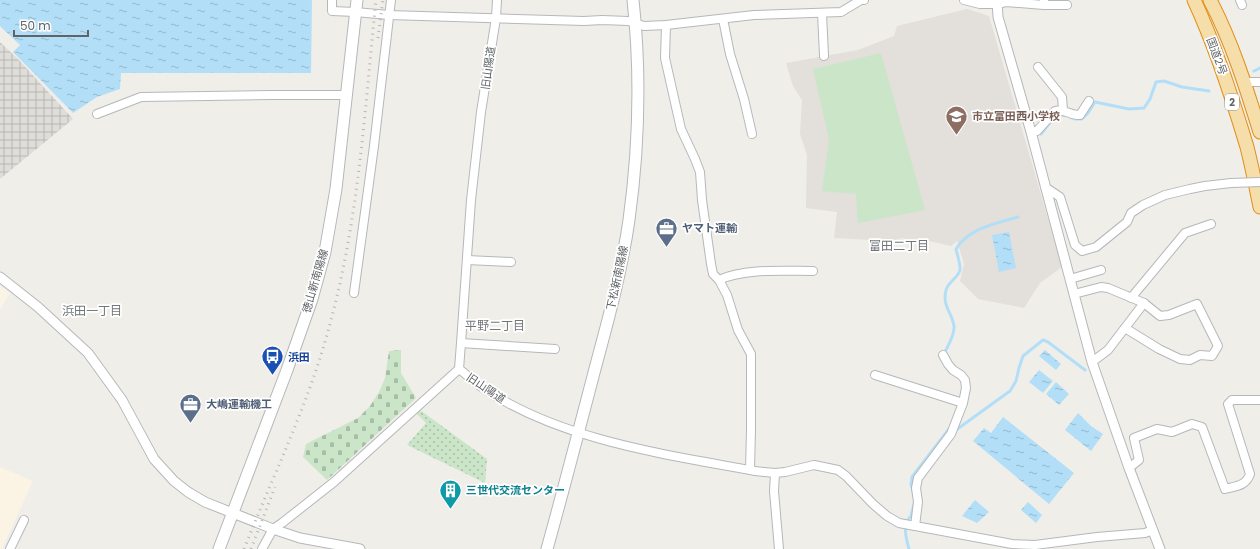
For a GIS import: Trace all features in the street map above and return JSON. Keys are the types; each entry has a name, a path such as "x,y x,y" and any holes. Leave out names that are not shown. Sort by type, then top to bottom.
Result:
{"highway":[{"name":"国道2号","path":"1194,0 1206,26 1224,76 1247,148 1260,207"},
{"name":"国道2号","path":"1210,0 1223,24 1260,132"}],"main road":[{"name":"徳山新南陽線","path":"219,549 287,370 312,299 325,252 336,189 356,0"},
{"name":"下松新南陽線","path":"547,549 611,309 629,221 634,178 639,83 636,24 633,0"}],"street":[{"path":"332,0 332,11 389,15 584,22 628,21 644,26 754,15 841,12 861,0 864,0"},
{"path":"354,293 374,146 391,0"},
{"name":"旧山陽道","path":"497,0 496,18 484,90 473,179 459,369 479,386 503,401 553,424 632,447 750,470 775,473 814,465 838,470 846,476 873,504 887,516 899,523 1012,544 1035,545 1145,533 1153,530"},
{"path":"964,0 980,4 1006,2 1067,5"},
{"path":"997,2 998,17 1031,132 1092,362 1129,468 1160,549"},
{"path":"822,13 824,56"},
{"path":"724,19 730,54 744,100 752,134"},
{"path":"666,25 666,58 681,129 700,172 702,200 713,274 719,280 727,295 738,330 752,354 750,470"},
{"path":"1038,67 1062,97 1062,110"},
{"path":"1244,82 1260,82"},
{"path":"97,114 141,97 271,94 347,95"},
{"path":"1031,132 1037,130 1055,111 1062,110 1080,115 1089,101"},
{"path":"1045,187 1060,197 1075,245 1082,251 1096,247 1127,222 1131,213 1165,196 1205,186 1260,182"},
{"path":"1131,298 1185,233 1211,224"},
{"path":"467,260 511,262"},
{"path":"1070,279 1101,270"},
{"path":"719,280 724,277 749,272 813,271"},
{"path":"0,277 13,289 38,307 88,353 122,400 154,459 174,481 188,492 205,502 232,514 272,529 300,538 360,549"},
{"path":"1074,294 1101,287 1108,288 1144,303 1160,316 1169,315 1198,304 1218,346 1212,356 1200,355 1190,360 1180,359 1159,349 1125,328"},
{"path":"1092,362 1108,350 1144,303"},
{"path":"462,343 555,349"},
{"path":"915,526 918,502 916,488 918,478 951,434 963,403 966,388 965,380 961,375 953,370 943,355"},
{"path":"262,549 272,529 282,523 334,482 459,369"},
{"path":"875,375 963,403"},
{"path":"1129,468 1139,460 1134,438 1157,429 1172,432 1192,424 1202,427 1225,489 1240,486 1248,480 1250,474 1228,404 1232,400 1260,400"},
{"path":"775,473 774,491 778,549"},
{"path":"10,549 24,520"}],"shaded area":[{"path":"967,9 989,16 1062,267 1040,283 1024,308 978,299 960,281 964,264 957,241 951,246 925,240 917,243 903,238 888,241 834,238 837,212 806,208 807,155 800,134 802,100 793,86 786,63 858,50 894,36 897,26"},
{"path":"0,42 18,59 73,119 0,179"},
{"path":"0,286 10,293 0,310"},
{"path":"0,467 33,481 2,549 0,549"}],"green space":[{"path":"881,53 925,210 858,223 856,194 822,191 829,140 813,69"},
{"path":"401,350 401,373 416,398 327,480 303,457 306,444 358,418 370,406 379,392 385,378 389,351"},
{"path":"420,410 487,459 485,483 407,445 426,423 416,413"}],"water":[{"path":"0,0 312,0 311,73 121,73 120,89 97,97 73,113 13,52 20,45 0,26"},
{"path":"1009,232 1016,268 999,272 992,235"},
{"path":"1045,350 1061,364 1056,370 1039,356"},
{"path":"1039,370 1053,381 1043,393 1029,382"},
{"path":"1056,382 1069,394 1059,405 1046,394"},
{"path":"1078,413 1091,426 1103,434 1091,451 1065,430"},
{"path":"1003,417 1074,473 1049,504 973,441 984,428 991,433"},
{"path":"975,500 989,512 977,523 962,516"},
{"path":"1028,502 1042,515 1036,523 1021,510"}],"waterway":[{"path":"1254,71 1260,68"},
{"path":"1070,117 1082,119 1095,102 1129,109 1144,108 1150,99 1156,82 1164,81 1182,87 1209,91"},
{"path":"1041,134 1054,118 1065,115"},
{"path":"945,352 954,329 953,321 946,305 945,296 947,287 960,270 956,249 968,236 976,231 984,227 1018,217"},
{"path":"954,429 956,430 1010,391 1016,381 1023,356 1043,340 1048,342 1085,370"},
{"path":"913,492 911,484 912,477 949,429"},
{"path":"909,549 906,536 906,523 911,516 914,504"}],"railway":[{"path":"244,549 303,407 323,349 341,281 355,201 360,161 376,0"},
{"path":"378,38 383,0"},
{"path":"251,549 275,487"}],"place":[{"name":"市立富田西小学校","path":"956,136"},
{"name":"ヤマト運輸","path":"667,248"},
{"name":"浜田","path":"273,376"},
{"name":"大嶋運輸機工","path":"191,424"},
{"name":"三世代交流センター","path":"450,510"}],"district":[{"name":"富田二丁目","path":"899,246"},
{"name":"浜田一丁目","path":"92,311"},
{"name":"平野二丁目","path":"495,326"}]}
